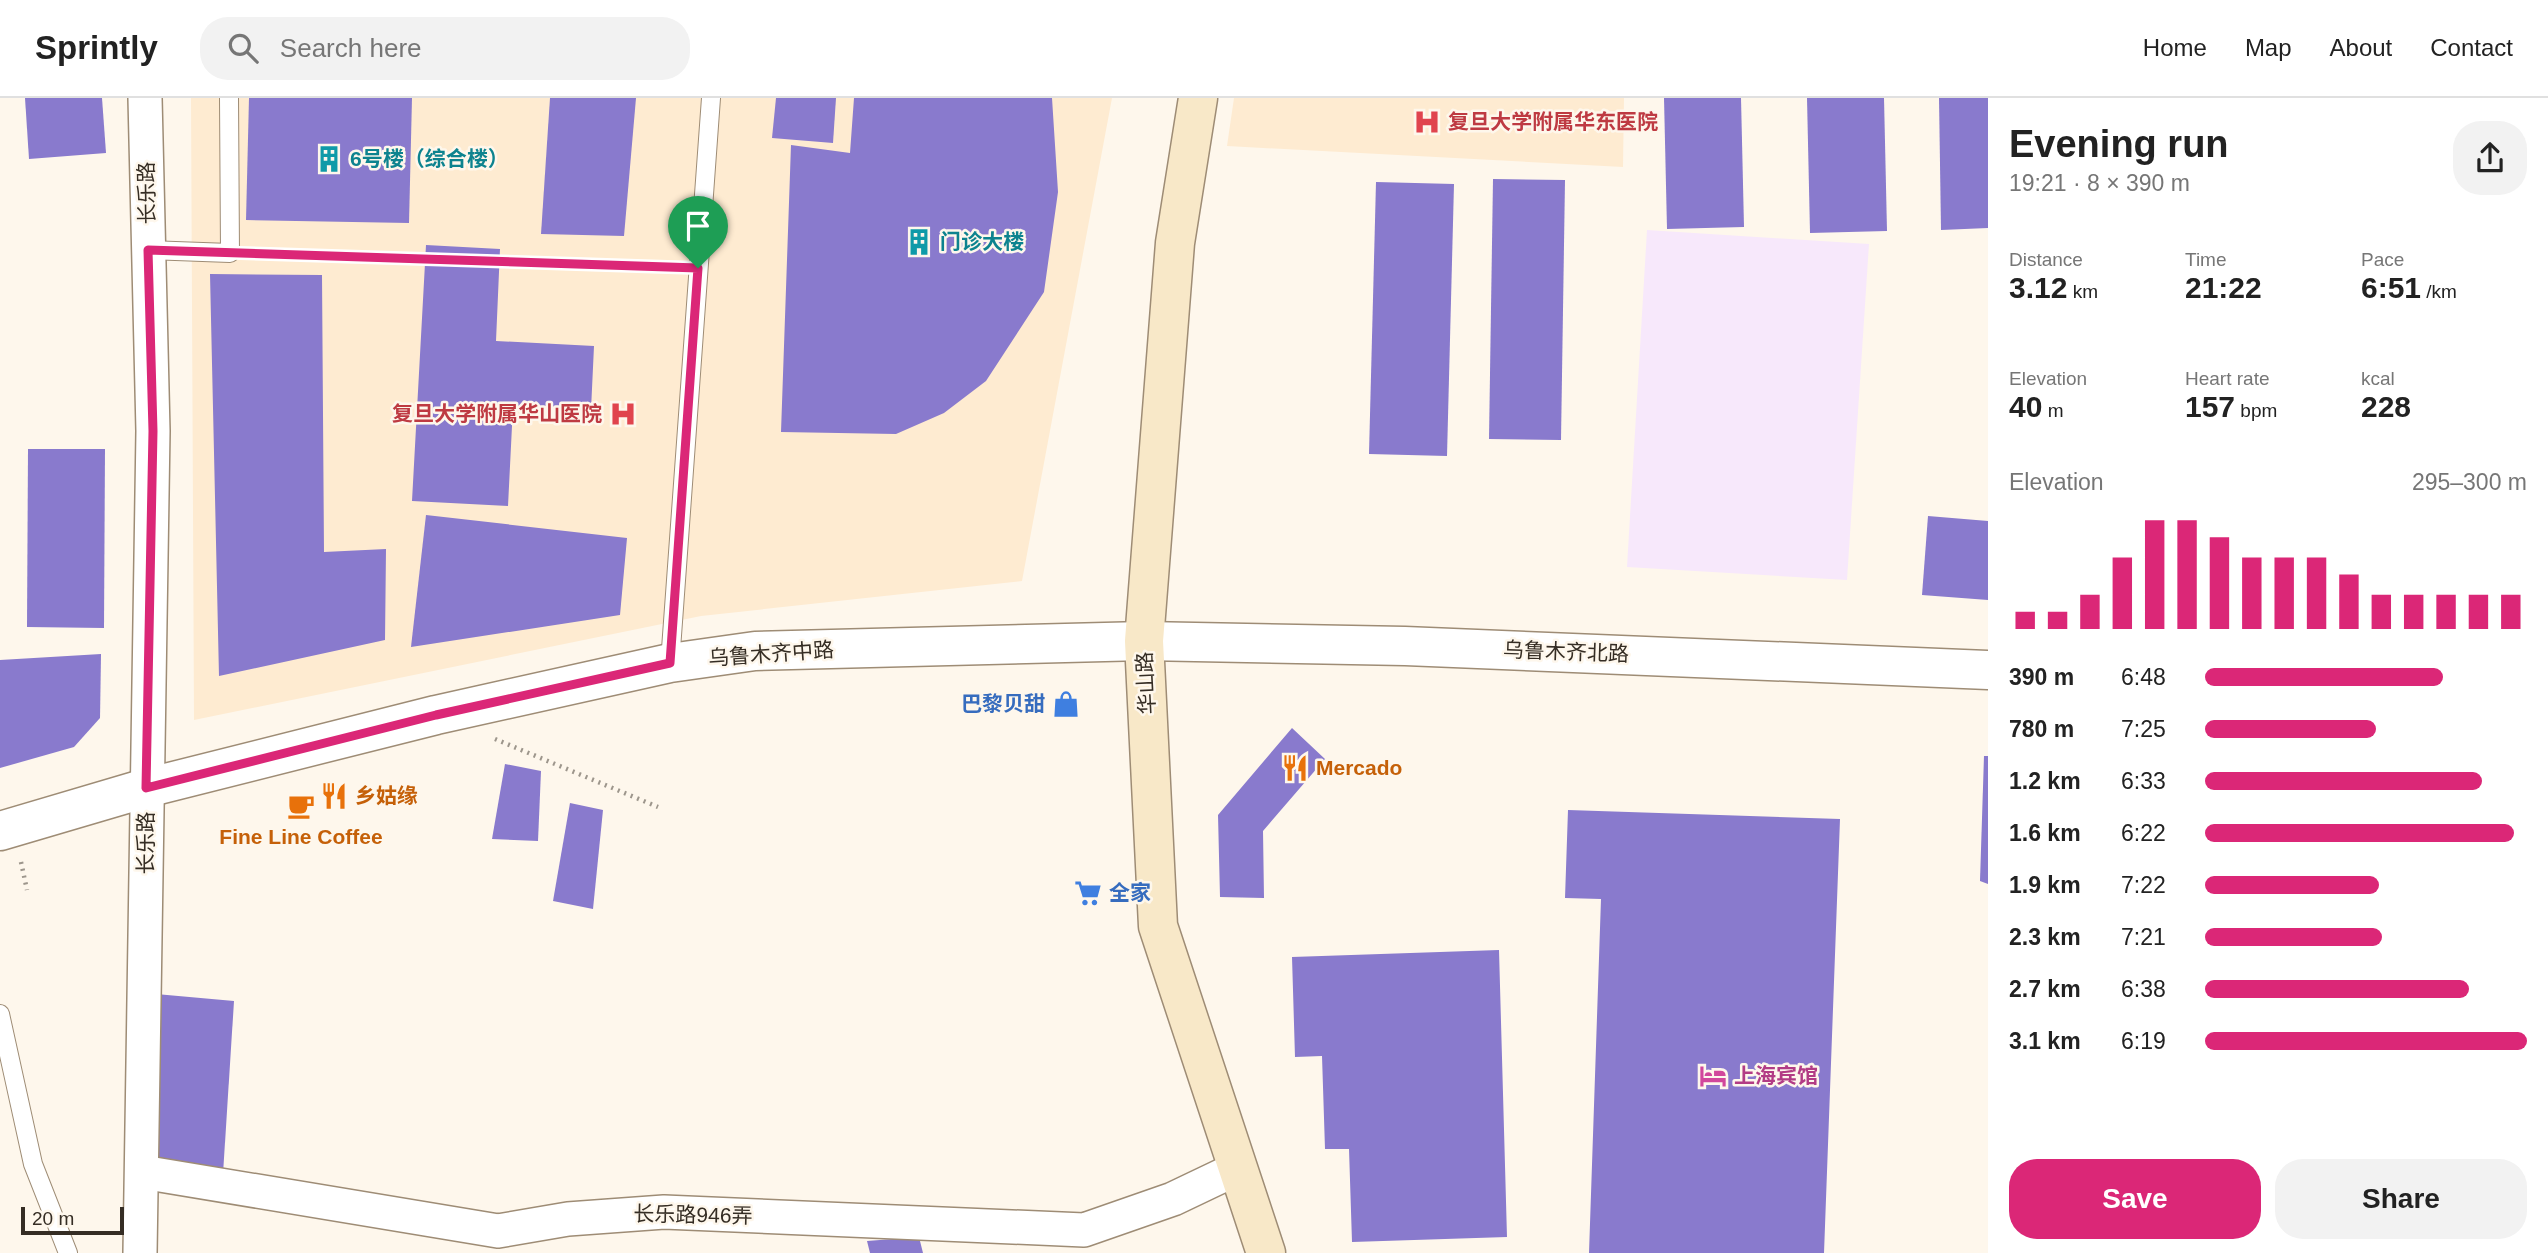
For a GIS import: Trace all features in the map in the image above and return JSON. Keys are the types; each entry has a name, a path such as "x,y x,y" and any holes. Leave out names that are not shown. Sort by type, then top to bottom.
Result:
{"main road":[{"name":"华山路","path":"1198,98 1175,243 1144,641 1158,926 1266,1253"}],"street":[{"name":"长乐路","path":"140,1253 153,431 145,98"},
{"name":"乌鲁木齐中路","path":"0,831 146,788 436,715 670,663 755,651 1144,641"},
{"name":"乌鲁木齐北路","path":"1144,641 1405,646 1988,670"},
{"name":"长乐路946弄","path":"142,1172 498,1231 568,1219 664,1212 1084,1230 1173,1199 1238,1168"}],"lane":[{"path":"148,250 230,253 229,98"},
{"path":"670,663 711,98"},
{"path":"0,1014 33,1164 68,1253"}],"path":[{"path":"230,253 698,268"},
{"path":"436,715 658,807"}],"shaded area":[{"name":"复旦大学附属华山医院","path":"191,98 1112,98 1022,581 701,616 194,720"},
{"name":"复旦大学附属华东医院","path":"1234,98 1624,98 1623,167 1227,146"},
{"path":"1647,230 1869,244 1847,580 1627,567"}],"building":[{"path":"25,98 102,98 106,153 29,159"},
{"name":"6号楼（综合楼）","path":"249,98 412,98 409,223 246,220"},
{"path":"550,98 636,98 624,236 541,234"},
{"path":"776,98 836,98 833,143 772,138"},
{"name":"门诊大楼","path":"854,98 1052,98 1058,192 1044,292 986,381 944,413 896,434 781,432 791,145 850,153"},
{"path":"1664,98 1741,98 1744,227 1667,229"},
{"path":"1807,98 1884,98 1887,231 1810,233"},
{"path":"1939,98 1988,98 1988,228 1941,230"},
{"path":"1493,179 1565,180 1561,440 1489,439"},
{"path":"1376,182 1454,184 1447,456 1369,454"},
{"path":"426,245 500,249 496,341 594,346 591,410 513,406 508,506 412,501"},
{"path":"210,274 322,275 324,552 386,549 385,640 219,676"},
{"path":"28,449 105,449 104,628 27,627"},
{"path":"426,515 627,538 620,615 411,647"},
{"path":"1928,516 1988,521 1988,600 1922,595"},
{"path":"101,654 100,718 74,747 0,768 0,660"},
{"path":"1292,728 1325,759 1263,831 1264,898 1220,897 1218,815"},
{"path":"1984,756 1988,756 1988,884 1980,881"},
{"path":"505,764 541,771 538,841 492,839"},
{"path":"570,803 603,810 593,909 553,901"},
{"name":"上海宾馆","path":"1568,810 1840,819 1824,1253 1589,1253 1601,899 1565,898"},
{"path":"1499,950 1507,1237 1352,1242 1349,1149 1325,1149 1322,1056 1295,1057 1292,957"},
{"path":"156,994 234,1001 223,1174 152,1165"},
{"path":"919,1237 923,1253 870,1253 867,1241"}],"place":[{"name":"复旦大学附属华东医院","path":"1427,122"},
{"name":"6号楼（综合楼）","path":"329,159"},
{"name":"门诊大楼","path":"919,242"},
{"name":"复旦大学附属华山医院","path":"623,414"},
{"name":"巴黎贝甜","path":"1066,704"},
{"name":"Mercado","path":"1295,768"},
{"name":"乡姑缘","path":"334,796"},
{"name":"Fine Line Coffee","path":"301,806"},
{"name":"全家","path":"1088,893"},
{"name":"上海宾馆","path":"1713,1076"}],"route":[{"path":"148,250 698,268 670,663 436,715 146,788 153,431 148,250"}]}
